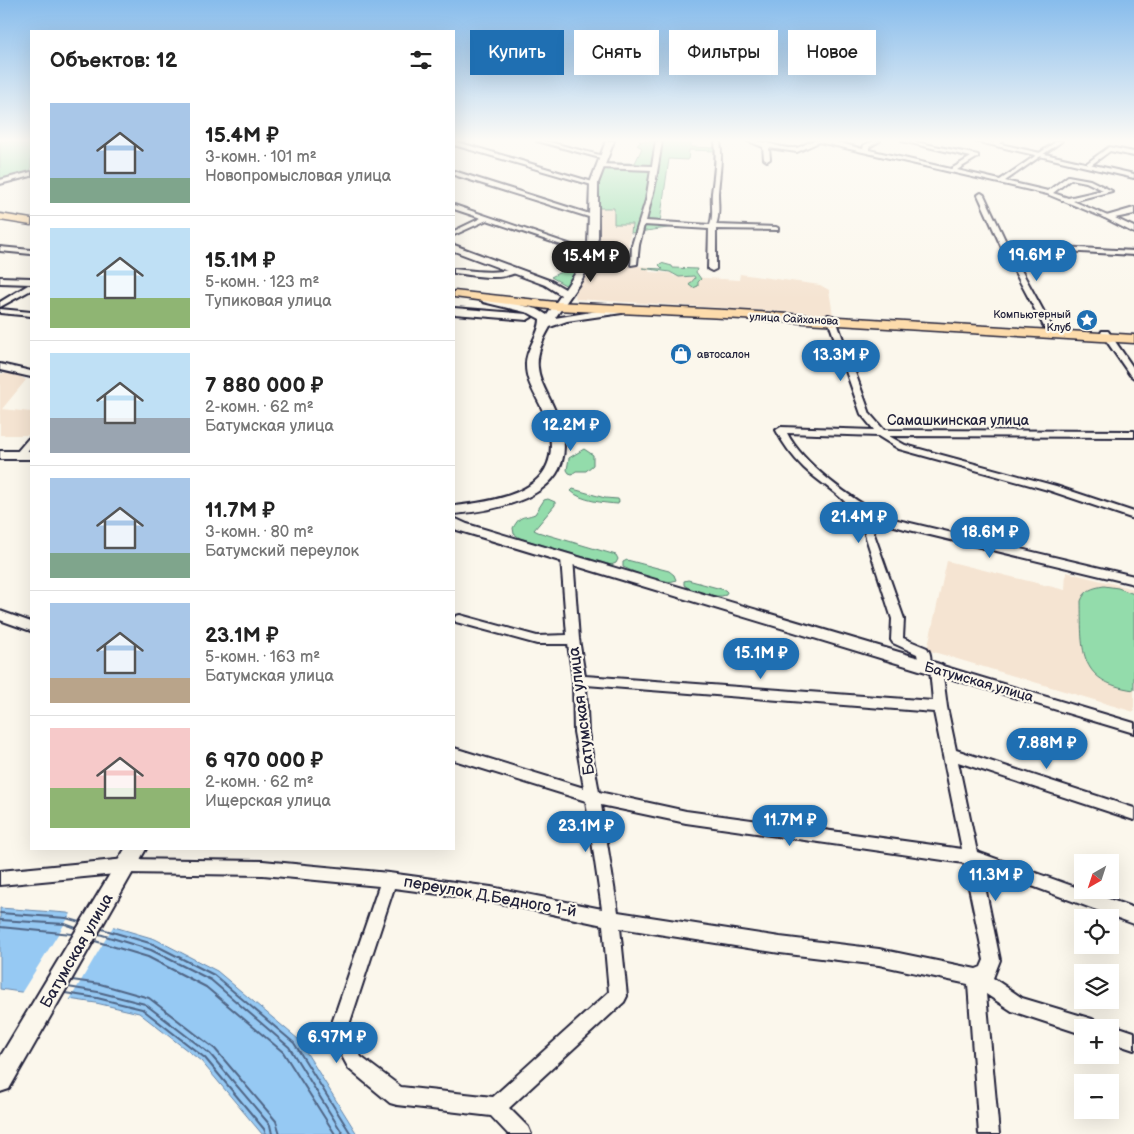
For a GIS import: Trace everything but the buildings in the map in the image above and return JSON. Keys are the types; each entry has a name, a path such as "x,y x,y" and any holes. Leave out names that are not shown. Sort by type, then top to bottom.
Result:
{"main road":[{"path":"0,215 30,220"},
{"name":"улица Сайханова","path":"455,289 513,298 561,301 622,310 832,319 1107,335 1134,339"},
{"name":"улица Сайханова","path":"455,294 487,300 561,301"},
{"path":"561,301 832,319"},
{"path":"1107,335 1134,335"}],"street":[{"path":"521,194 594,217"},
{"path":"455,510 500,504 523,496 542,482 554,466 558,448 556,428 535,380 531,361 543,320 580,277 590,253 594,238 594,194"},
{"path":"633,264 633,254 651,194"},
{"path":"712,269 714,232 712,227 716,216 715,194"},
{"path":"1052,194 1134,230"},
{"path":"1069,200 1096,194"},
{"path":"981,195 1004,246 1051,332"},
{"path":"455,206 590,253"},
{"path":"1107,217 1134,212"},
{"path":"455,233 486,218"},
{"path":"642,223 776,229"},
{"path":"1004,246 1134,253"},
{"path":"455,248 548,283 561,301"},
{"path":"0,249 30,252"},
{"path":"455,270 493,275 515,271"},
{"path":"0,280 30,281"},
{"path":"0,305 30,288"},
{"path":"487,300 543,320"},
{"path":"455,311 543,320 622,310"},
{"path":"0,311 30,314"},
{"path":"832,319 861,406 879,433 902,446 1052,488 1134,516"},
{"path":"1107,335 1134,375"},
{"path":"0,367 30,374"},
{"name":"Самашкинская улица","path":"858,507 825,482 808,466 788,444 781,430 879,433 1134,434"},
{"path":"0,456 25,455 30,443"},
{"path":"858,507 881,519 905,526 1134,580"},
{"path":"858,507 866,522 898,619 897,640 923,651 930,668 940,707 992,960 987,973 976,977"},
{"name":"Батумская улица","path":"455,523 462,528 1134,728"},
{"name":"Батумская улица","path":"496,1107 618,996 611,919 593,797 581,732 579,680 573,639 566,558"},
{"path":"0,615 30,627"},
{"path":"460,619 537,640 573,639"},
{"path":"579,680 940,707"},
{"path":"455,754 593,797 686,817 971,857 1134,916"},
{"path":"950,754 1134,814"},
{"name":"Батумская улица","path":"0,1080 131,857"},
{"name":"переулок Д.Бедного 1-й","path":"0,878 131,857 389,880 491,894 611,919 780,945 879,956 976,977"},
{"path":"389,880 338,1032 355,1063 396,1096 496,1107 521,1134"},
{"path":"976,977 1018,1004 1074,1022"},
{"path":"976,977 989,1134"},
{"path":"1119,1036 1134,1041"}],"shaded area":[{"path":"597,208 614,208 632,224 625,265 650,267 649,272 673,273 673,276 739,280 740,274 820,285 829,290 833,315 576,299 575,294 596,257"},
{"path":"0,374 16,374 26,380 2,409 30,412 30,435 0,435"},
{"path":"947,561 1065,590 1066,572 1134,589 1134,712 927,650"}],"green space":[{"path":"597,194 664,194 660,222 697,224 631,233 632,224 614,224 614,208 597,208"},
{"path":"661,263 673,268 697,269 696,272 701,279 698,282 698,286 693,288 689,285 695,278 694,276 679,277 670,272 642,268 663,269 659,265"},
{"path":"576,264 579,265 567,286 551,277"},
{"path":"584,449 593,455 593,465 586,471 569,473 567,470 569,458"},
{"path":"573,489 605,498 618,499 619,501 618,504 587,499 575,494 571,491"},
{"path":"548,499 555,502 555,505 534,530 616,555 618,559 616,563 611,565 520,538 514,534 513,528 518,521 535,514 544,500"},
{"path":"627,560 669,571 676,580 658,580 635,572 623,567 623,562"},
{"path":"688,580 725,590 727,592 726,595 716,596 698,592 684,585 684,581"},
{"path":"1104,586 1118,588 1134,594 1134,690 1115,686 1101,679 1086,660 1083,647 1081,601 1090,590"}],"water":[{"path":"0,908 67,913 155,939 217,971 298,1039 357,1134 262,1134 201,1061 139,1013 96,1003 0,989"}],"pier":[{"path":"72,912 114,925 69,1001 20,995"}],"place":[{"name":"Компьютерный Клуб","path":"1087,320"},
{"name":"автосалон","path":"681,354"}]}
